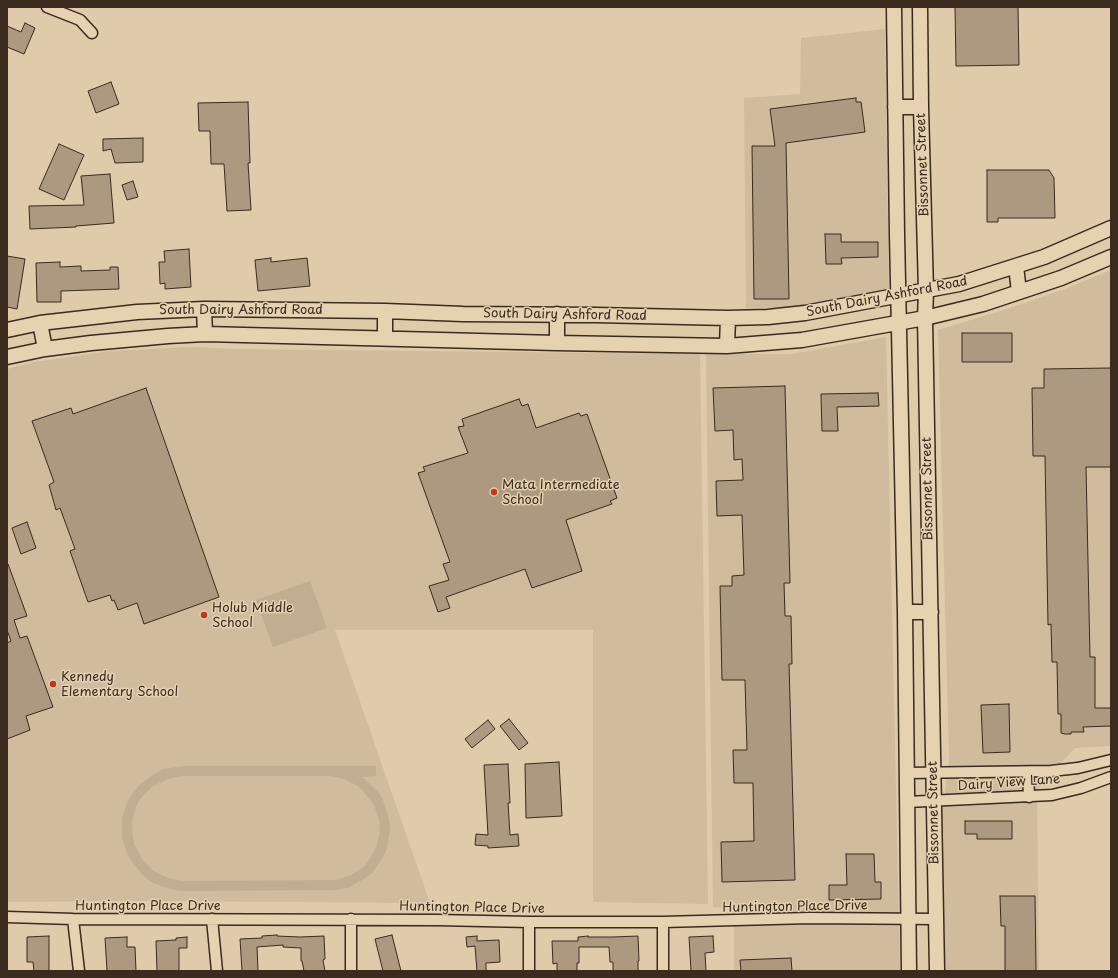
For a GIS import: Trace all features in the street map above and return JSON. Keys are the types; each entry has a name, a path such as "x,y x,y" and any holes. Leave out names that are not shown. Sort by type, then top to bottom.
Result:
{"main road":[{"name":"Bissonnet Street","path":"894,7 905,612 909,971"},
{"name":"Bissonnet Street","path":"920,7 937,971"},
{"path":"895,107 921,107"},
{"name":"South Dairy Ashford Road","path":"7,330 40,323 137,312 204,309 728,318 768,317 805,313 959,284 1044,257 1111,228"},
{"name":"South Dairy Ashford Road","path":"7,357 45,349 130,338 205,334 727,346 802,340 925,318 983,304 1060,278 1111,257"},
{"path":"1016,266 1019,292"},
{"path":"204,309 205,334"},
{"path":"385,311 385,338"},
{"path":"557,314 557,343"},
{"path":"727,346 728,318"},
{"path":"40,323 45,349"},
{"path":"905,612 930,612"}],"street":[{"path":"47,7 80,20 92,33"},
{"name":"Dairy View Lane","path":"907,773 1051,771 1078,768 1111,760"},
{"path":"1028,772 1029,797"},
{"name":"Dairy View Lane","path":"907,802 1052,795 1081,788 1111,777"},
{"name":"Huntington Place Drive","path":"7,917 73,919 351,919 528,922 663,922 809,918 936,919"},
{"path":"73,919 79,971"},
{"path":"212,919 217,971"},
{"path":"351,919 351,971"},
{"path":"528,922 529,971"},
{"path":"663,922 663,971"}],"shaded area":[{"path":"885,29 889,292 798,307 746,308 744,98 800,94 801,38"},
{"path":"1111,270 1111,746 1075,748 1037,789 1039,971 945,971 942,818 949,759 938,330 1065,289"},
{"path":"886,337 900,971 734,971 734,908 713,907 706,354 792,354"},
{"path":"194,347 236,349 700,354 708,904 593,902 593,630 335,630 430,903 143,901 7,902 7,369 34,362 110,351"},
{"path":"310,581 327,628 273,647 256,600"},
{"path":"184,766 376,766 376,776 362,777 378,792 383,800 389,819 390,829 387,848 383,857 372,873 347,888 337,890 184,891 174,890 155,884 140,872 128,856 122,838 122,818 128,800 140,784 164,769","holes":["184,776 328,776 344,779 358,786 374,805 379,820 380,829 374,852 365,866 351,875 336,880 184,881 168,878 153,871 142,859 134,844 132,820 137,804 153,786 168,779"]}],"building":[{"path":"955,7 1018,7 1019,65 956,66"},
{"path":"25,23 35,28 24,54 7,47 7,26 21,32"},
{"path":"111,82 119,104 96,113 88,91"},
{"path":"856,98 856,102 861,102 865,132 786,143 789,299 754,299 752,146 775,146 770,109"},
{"path":"248,102 250,163 248,163 251,210 227,211 224,164 211,164 210,131 199,131 198,103"},
{"path":"143,138 143,162 115,163 111,149 103,151 103,139"},
{"path":"59,144 84,155 64,200 39,189"},
{"path":"987,170 1049,170 1054,178 1055,218 998,218 998,222 987,222"},
{"path":"110,174 114,223 76,227 30,229 29,206 84,205 81,176"},
{"path":"133,181 138,197 127,200 122,185"},
{"path":"825,234 841,234 841,242 878,242 878,257 841,258 842,264 826,264"},
{"path":"189,249 191,287 165,289 165,283 160,284 159,262 165,262 164,251"},
{"path":"7,256 25,259 17,309 7,307"},
{"path":"271,258 271,262 307,258 310,286 258,291 255,260"},
{"path":"60,262 60,267 81,266 81,271 110,270 110,267 118,267 119,289 61,291 61,302 37,302 36,263"},
{"path":"962,333 1012,333 1012,362 962,362"},
{"path":"1111,368 1111,467 1086,467 1090,657 1095,657 1095,708 1111,708 1111,726 1083,727 1084,732 1071,732 1071,734 1065,734 1061,733 1061,714 1058,714 1057,662 1052,662 1051,624 1048,625 1045,456 1033,456 1032,388 1044,388 1044,369"},
{"path":"785,386 790,583 784,583 785,616 791,616 792,664 789,664 795,880 722,882 721,842 754,841 753,783 734,783 733,750 747,750 745,680 722,680 720,586 732,586 732,576 744,575 742,515 717,516 716,481 743,480 742,459 734,460 733,430 715,431 713,388"},
{"path":"146,388 219,597 144,624 137,603 118,610 110,595 88,602 70,551 75,549 60,508 56,510 49,485 54,482 32,421 71,408 73,414"},
{"path":"878,393 879,406 837,407 838,431 822,431 821,394"},
{"path":"519,399 522,406 528,404 536,428 579,413 581,416 587,414 617,498 610,501 612,504 566,520 582,571 532,588 525,569 446,597 450,608 438,612 429,586 449,580 443,564 450,562 418,473 425,471 423,467 468,453 458,427 464,426 462,419"},
{"path":"27,522 36,548 21,554 12,528"},
{"path":"7,564 27,616 14,620 20,638 27,636 53,707 26,716 30,730 7,739 7,643 11,641 7,630"},
{"path":"1009,704 1010,752 983,753 981,705"},
{"path":"509,719 528,743 519,750 500,726"},
{"path":"488,720 495,729 472,748 465,739"},
{"path":"559,762 562,816 526,818 525,764"},
{"path":"508,764 510,835 518,834 519,846 488,848 488,846 475,845 476,834 488,835 484,765"},
{"path":"965,821 1012,821 1012,839 977,839 977,834 965,834"},
{"path":"846,854 874,854 875,882 881,882 881,899 829,900 829,885 847,885"},
{"path":"1000,896 1035,896 1036,971 1005,971 1005,926 1001,926"},
{"path":"277,935 300,937 324,936 325,959 323,960 325,971 304,971 301,961 301,948 283,947 283,945 257,947 258,971 242,971 240,939 262,938 262,936"},
{"path":"392,935 401,971 383,971 375,939"},
{"path":"49,936 49,971 34,971 33,962 27,962 27,937"},
{"path":"477,936 477,941 499,940 500,962 486,963 486,971 477,971 475,946 467,947 466,937"},
{"path":"638,936 638,971 613,971 613,962 610,962 609,947 579,947 579,963 577,963 577,971 557,971 557,963 553,964 552,941 578,941 578,937"},
{"path":"713,936 714,952 705,953 706,971 691,971 689,937"},
{"path":"127,937 127,947 135,947 136,971 107,971 105,938"},
{"path":"187,937 187,948 179,948 179,971 157,971 156,941 176,940 176,938"},
{"path":"791,958 792,971 741,971 740,960"}],"place":[{"name":"Mata Intermediate School","path":"494,492"},
{"name":"Holub Middle School","path":"204,615"},
{"name":"Kennedy Elementary School","path":"53,684"}]}
